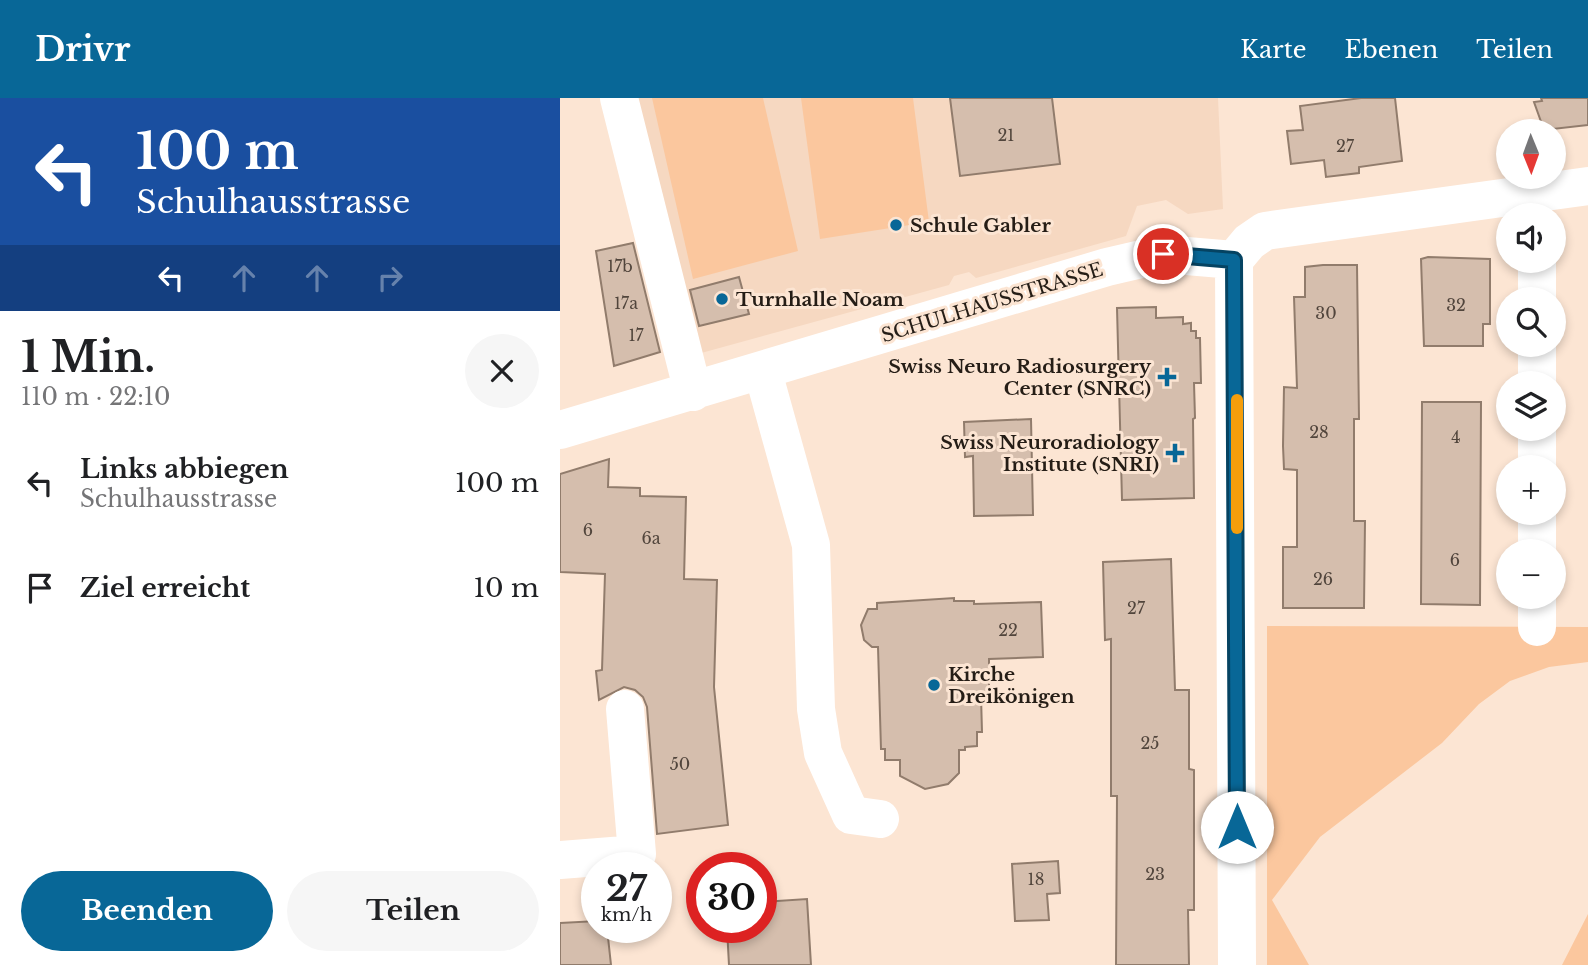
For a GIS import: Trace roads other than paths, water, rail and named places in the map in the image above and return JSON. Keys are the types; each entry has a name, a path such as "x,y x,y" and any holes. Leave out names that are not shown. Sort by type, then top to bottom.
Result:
{"street":[{"path":"620,98 693,392"},
{"path":"1540,203 1588,186"},
{"path":"1237,965 1234,260 1249,242 1265,231 1496,208"},
{"name":"SCHULHAUSSTRASSE","path":"560,430 1147,257 1163,254 1234,260"},
{"path":"763,372 811,545 816,709 823,753 851,815 880,819"},
{"path":"560,860 636,854 625,709"}],"place":[{"name":"Schule Gabler","path":"896,225"},
{"name":"Turnhalle Noam","path":"722,299"},
{"name":"Swiss Neuro Radiosurgery Center (SNRC)","path":"1167,377"},
{"name":"Swiss Neuroradiology Institute (SNRI)","path":"1175,453"},
{"name":"Kirche Dreikönigen","path":"934,685"}]}
